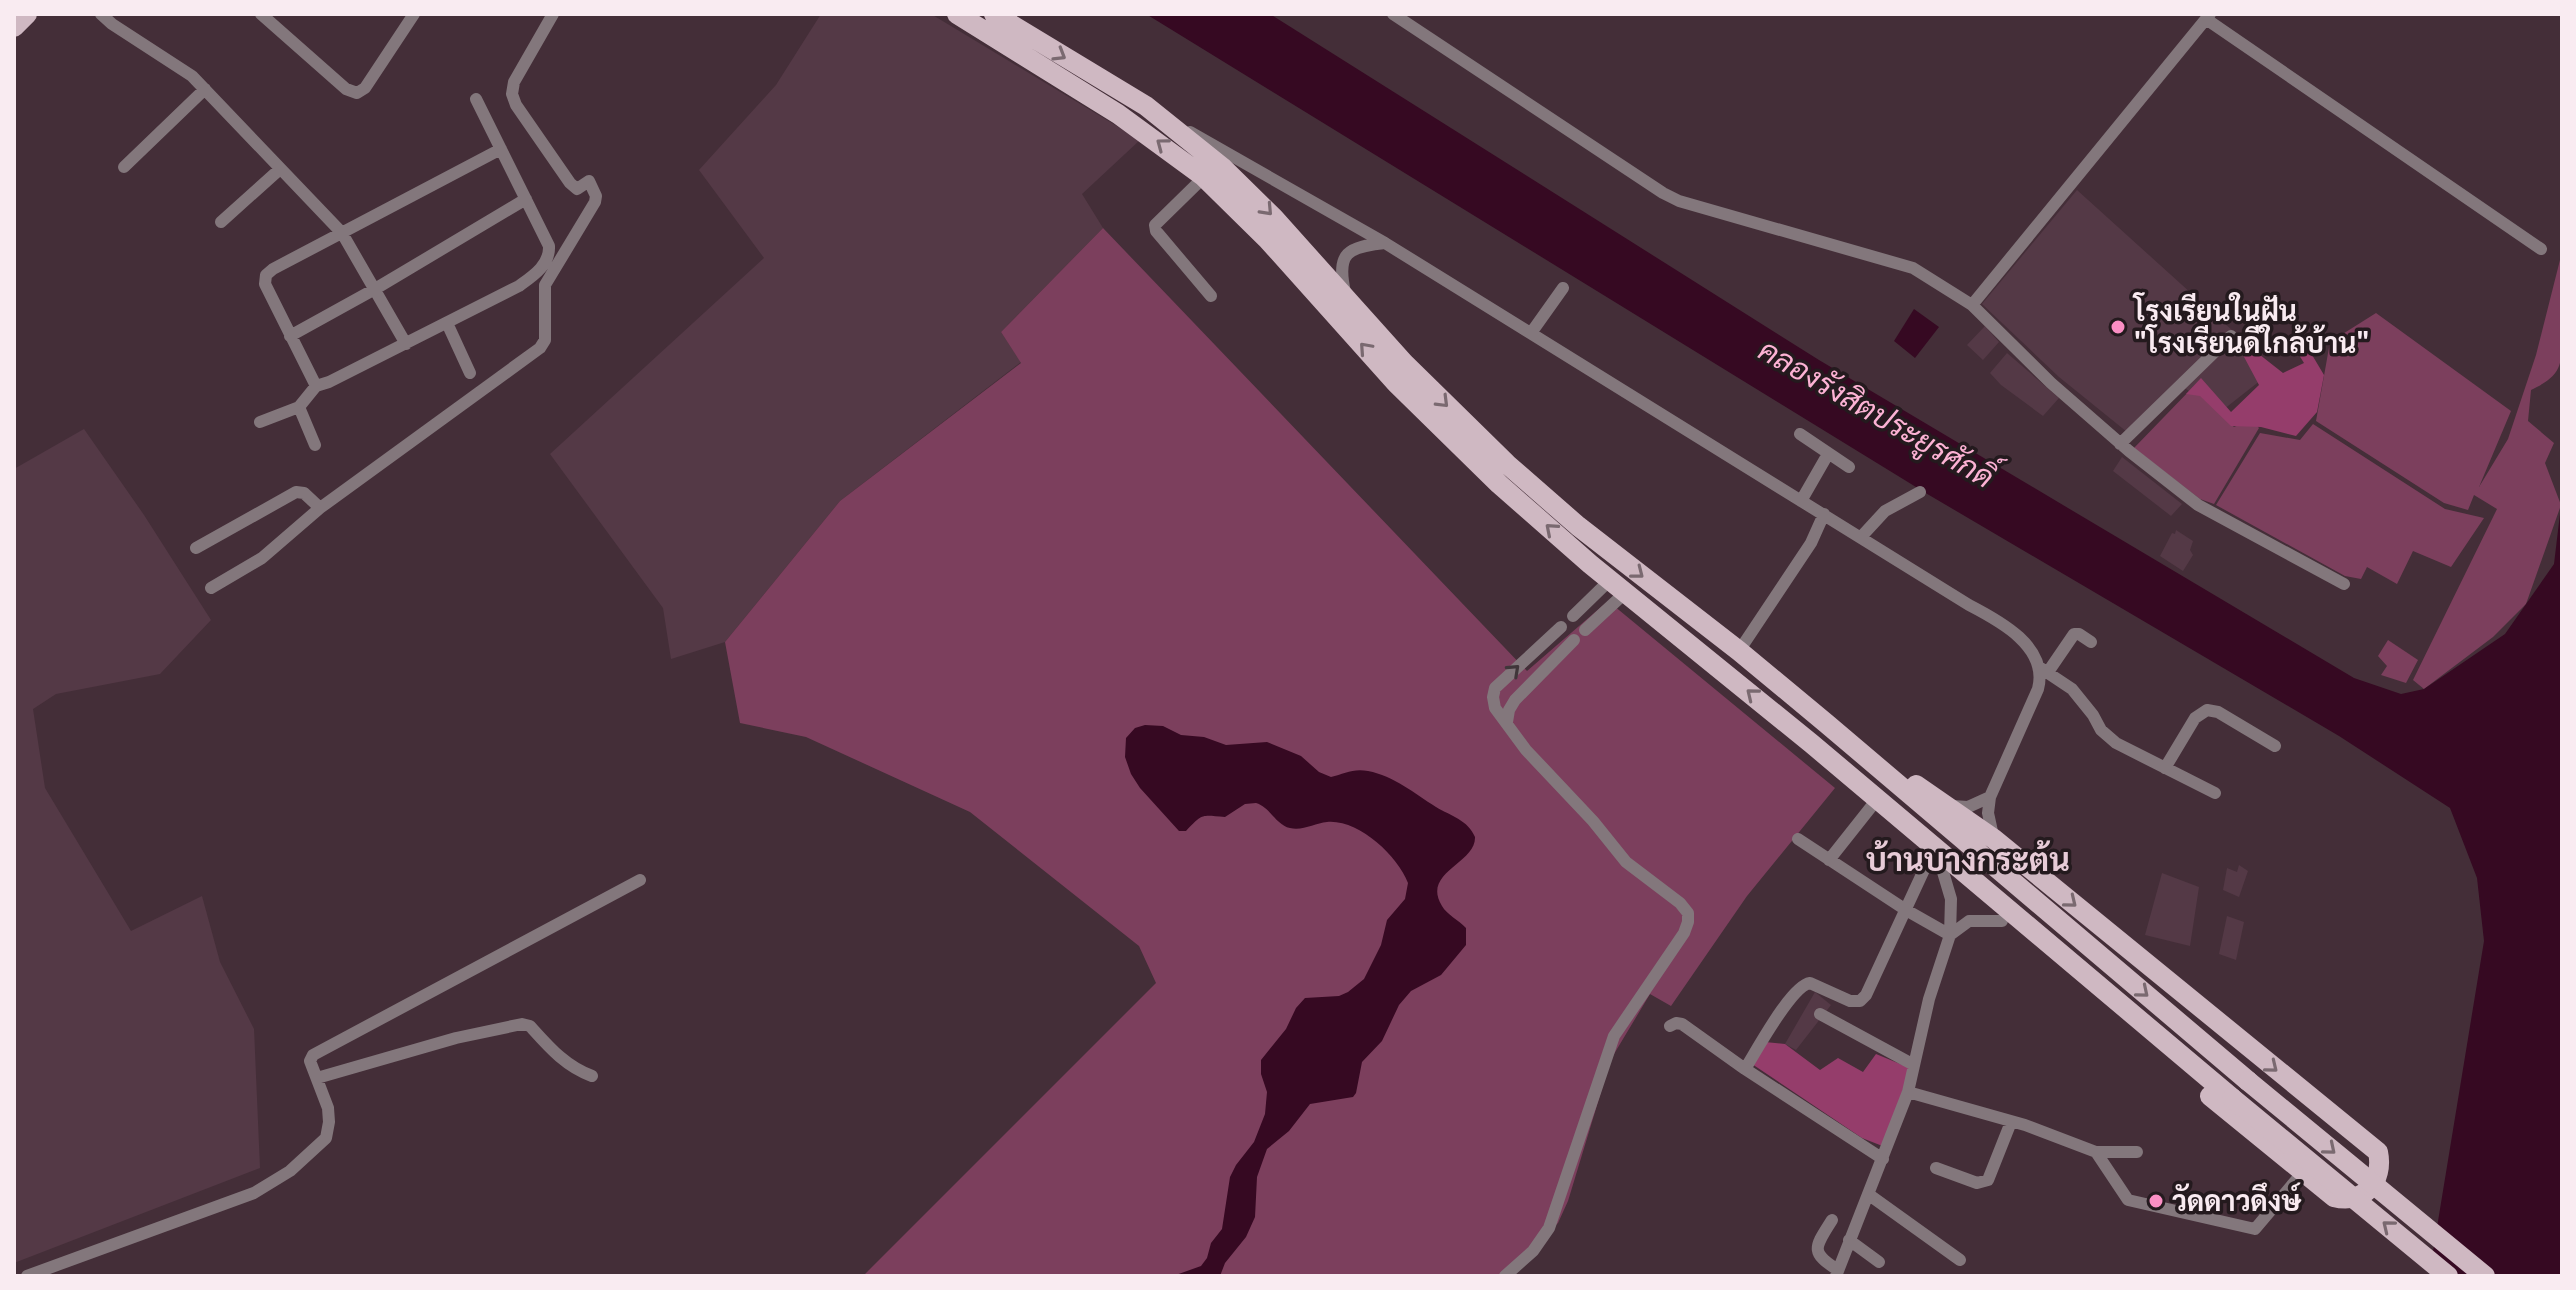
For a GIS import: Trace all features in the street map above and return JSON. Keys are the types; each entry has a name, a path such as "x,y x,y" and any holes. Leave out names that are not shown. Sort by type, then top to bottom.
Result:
{"main road":[{"path":"14,27 27,14"},
{"path":"957,14 1118,114 1204,177 1267,239 1396,383 1499,484 2448,1276"},
{"path":"994,14 1146,106 1247,190 1413,372 1515,471 1578,526 1827,724 2248,1081 2485,1276"},
{"path":"1812,744 1871,807 1936,865 2334,1197 2346,1200 2371,1188 2380,1162 2378,1152 1994,839 1827,724"}],"street":[{"path":"101,14 192,76 342,233 406,344"},
{"path":"261,14 346,89 357,93 365,88 414,14"},
{"path":"211,588 262,558 320,508 540,348 545,340 545,285 596,196 589,181 577,189 570,183 516,105 512,94 514,82 553,14"},
{"path":"1393,14 1663,193 1693,205 1913,268 1972,305 2051,383 2120,444 2198,505 2344,584"},
{"path":"1972,305 2208,16 2541,249"},
{"path":"124,167 205,89"},
{"path":"260,422 299,407 316,386 519,286 543,265 549,255 549,246 476,99"},
{"path":"1146,106 1385,243 1969,605 1999,620 2028,647 2044,670 2072,689 2101,730 2116,743 2215,793"},
{"path":"316,386 265,284 266,275 501,149"},
{"path":"221,222 280,169"},
{"path":"1204,177 1155,225 1156,231 1211,296"},
{"path":"290,336 526,199"},
{"path":"1346,298 1340,271 1342,260 1352,249 1385,243"},
{"path":"1531,333 1563,288"},
{"path":"447,323 470,373"},
{"path":"2120,444 2231,336"},
{"path":"299,407 315,445"},
{"path":"1800,434 1849,467"},
{"path":"1801,501 1828,454"},
{"path":"196,548 296,492 304,493 320,508"},
{"path":"1861,537 1885,511 1920,492"},
{"path":"1739,651 1811,543 1824,514"},
{"path":"1573,616 1618,586"},
{"path":"1585,630 1618,586"},
{"path":"1505,1276 1533,1251 1549,1228 1614,1036 1684,933 1688,922 1688,913 1680,903 1620,855 1593,821 1526,750 1495,708 1495,688 1561,627"},
{"path":"1994,839 1989,825 1990,797 2044,670 2074,634 2091,642"},
{"path":"1507,722 1515,700 1574,640"},
{"path":"2165,768 2195,718 2207,710 2218,712 2275,746"},
{"path":"1937,799 1954,807 1968,807 1990,797"},
{"path":"1829,860 1871,807"},
{"path":"1798,839 1950,935"},
{"path":"1745,1069 1790,998 1804,984 1810,983 1850,1001 1860,1001 1866,995 1906,910 1936,865"},
{"path":"1832,1220 1817,1248 1821,1259 1837,1273 1908,1092 1929,999 1950,935 1951,899 1936,865"},
{"path":"27,1276 266,1187 326,1138 328,1108 310,1061 313,1055 640,880"},
{"path":"1950,935 1969,921 2002,921"},
{"path":"1820,1014 1914,1065"},
{"path":"317,1078 456,1038 522,1024 530,1026 575,1070 592,1076"},
{"path":"1670,1026 1682,1024 1883,1159"},
{"path":"1908,1092 2011,1122 2096,1152 2137,1152"},
{"path":"1936,1168 1977,1183 1988,1180 2011,1122"},
{"path":"2096,1152 2128,1200 2255,1229 2303,1172"},
{"path":"1868,1194 1960,1260"},
{"path":"1849,1240 1879,1262"}],"shaded area":[{"path":"821,14 931,14 1140,140 1082,194 1103,228 1001,332 1021,362 840,501 725,642 671,659 663,608 550,454 764,258 699,170 776,85"},
{"name":"โรงเรียนในฝัน \"โรงเรียนดีใกล้บ้าน\"","path":"2077,190 2275,369 2219,413 2182,386 2132,436 2059,377 1982,304"},
{"path":"1103,228 1527,671 1608,601 1835,788 1747,896 1671,1006 1650,994 1611,1059 1568,1201 1558,1223 1504,1276 863,1276 1156,983 1139,946 970,812 806,737 740,723 725,642 840,501 1021,363 1001,332"},
{"path":"2562,252 2560,362 2549,379 2531,390 2528,421 2554,443 2545,463 2561,505 2526,604 2493,637 2424,689 2413,680 2497,509 2474,495 2468,510 2444,503 2316,421 2330,342 2376,313 2511,411 2479,487 2508,439 2536,355"},
{"path":"1985,326 1999,342 1983,360 1967,345"},
{"path":"2302,338 2324,375 2317,412 2296,436 2261,427 2231,426 2200,396 2186,394 2201,378 2231,412 2259,385 2243,355 2255,351 2283,373 2304,363 2294,347"},
{"path":"2007,353 2059,398 2043,416 1990,373"},
{"path":"2193,387 2234,427 2251,420 2259,428 2214,504 2200,499 2134,448"},
{"path":"2313,424 2445,509 2484,518 2451,567 2413,551 2397,584 2367,567 2361,579 2345,576 2216,505 2260,433 2300,440"},
{"path":"84,429 211,620 160,674 56,694 33,709 45,788 131,931 202,896 220,962 254,1029 260,1168 14,1263 14,469"},
{"path":"2122,457 2182,504 2171,516 2113,471"},
{"path":"2176,530 2193,541 2190,550 2193,555 2183,571 2160,556"},
{"path":"2388,640 2418,660 2406,683 2381,675 2387,666 2378,656"},
{"path":"2239,865 2248,871 2239,897 2223,890 2227,868 2237,872"},
{"path":"2162,873 2199,887 2190,946 2145,935"},
{"path":"2227,916 2244,922 2236,960 2219,954"},
{"path":"1815,992 1831,1005 1796,1050 1785,1044"},
{"path":"1765,1042 1785,1044 1820,1070 1838,1058 1863,1072 1876,1054 1910,1068 1885,1147 1862,1138 1752,1064"}],"water":[{"name":"คลองรังสิตประยูรศักดิ์","path":"1146,14 1270,14 1819,360 2354,678 2401,694 2424,689 2505,634 2554,564 2562,497 2562,1276 2429,1276 2484,941 2477,878 2450,808 2339,736 1929,495"},
{"path":"1914,309 1939,327 1915,358 1894,341"},
{"path":"1163,726 1181,735 1204,737 1226,745 1267,742 1301,756 1319,772 1331,777 1358,770 1377,773 1458,819 1468,826 1475,837 1467,854 1443,876 1437,894 1444,909 1466,928 1466,945 1441,975 1411,991 1399,1005 1382,1041 1362,1062 1353,1097 1310,1104 1289,1131 1267,1149 1257,1177 1255,1217 1246,1237 1225,1263 1220,1276 1173,1276 1201,1266 1211,1243 1222,1229 1230,1177 1254,1142 1265,1114 1267,1092 1261,1074 1261,1060 1286,1029 1296,1008 1305,998 1339,996 1364,979 1381,945 1387,920 1405,899 1408,883 1386,851 1351,826 1327,822 1290,828 1256,803 1245,804 1225,817 1203,816 1186,831 1179,831 1140,788 1125,757 1126,738 1135,728"}],"place":[{"name":"โรงเรียนในฝัน \"โรงเรียนดีใกล้บ้าน\"","path":"2118,327"},
{"name":"วัดดาวดึงษ์","path":"2156,1201"}],"district":[{"name":"บ้านบางกระต้น","path":"1968,860"}]}
